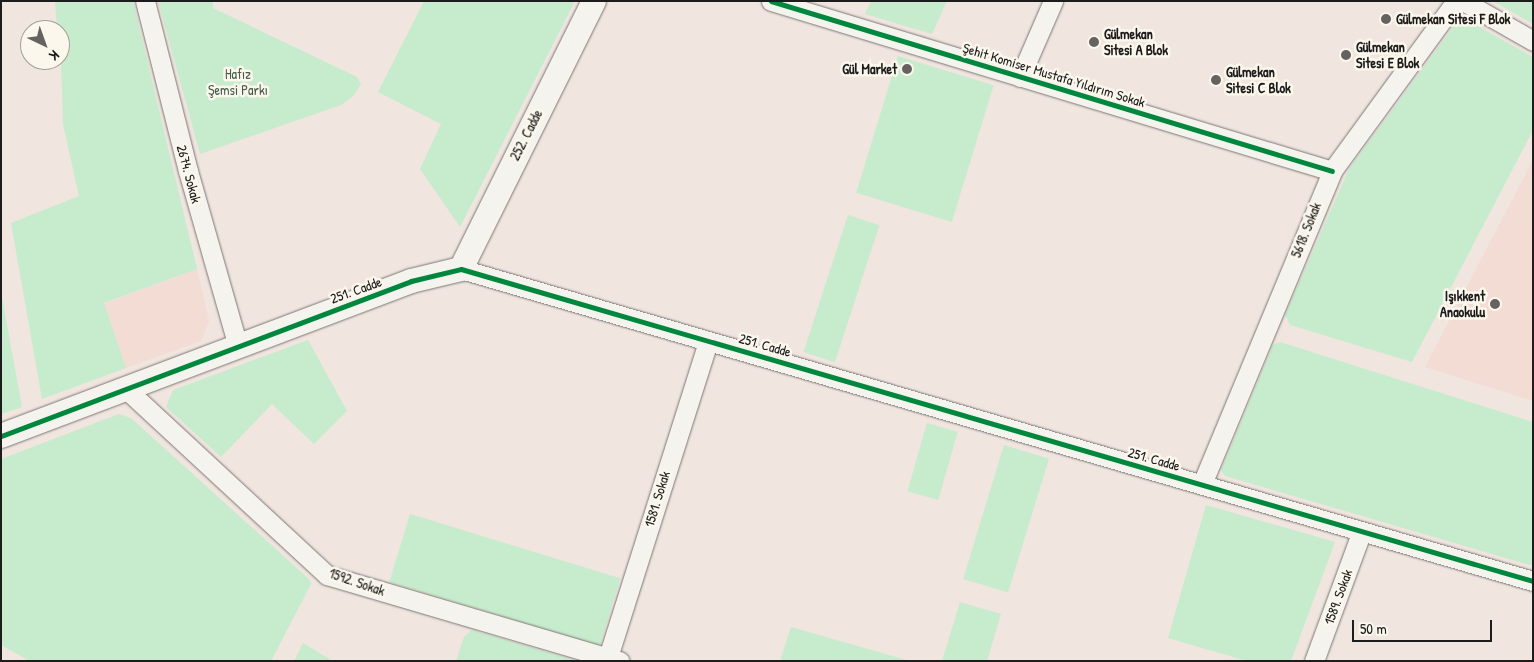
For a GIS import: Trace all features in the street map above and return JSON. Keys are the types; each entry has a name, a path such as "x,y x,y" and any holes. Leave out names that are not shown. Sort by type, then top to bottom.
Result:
{"street":[{"name":"2674. Sokak","path":"145,1 188,171 238,346"},
{"name":"252. Cadde","path":"461,269 594,1"},
{"name":"Şehit Komiser Mustafa Yıldırım Sokak","path":"771,1 1332,171"},
{"path":"1020,77 1054,1"},
{"name":"5618. Sokak","path":"1202,484 1332,171 1456,1"},
{"path":"1463,1 1533,41"},
{"name":"251. Cadde","path":"1,436 411,282 461,269 1202,484 1361,533 1533,581"},
{"name":"1581. Sokak","path":"614,659 708,341"},
{"name":"1592. Sokak","path":"126,389 327,575 614,659"},
{"name":"1589. Sokak","path":"1314,661 1361,533"}],"shaded area":[{"name":"Işıkkent Anaokulu","path":"1533,160 1533,401 1425,367"},
{"path":"197,269 209,321 201,341 126,368 104,304"}],"green space":[{"path":"55,1 133,1 197,269 104,303 126,368 42,399 11,223 79,196 63,124 61,70 70,70 70,20 56,20"},
{"name":"Hafız Şemsi Parkı","path":"158,1 213,1 213,8 357,77 361,84 353,96 341,105 200,154"},
{"path":"424,1 575,1 460,227 420,169 441,124 378,92"},
{"path":"871,1 947,1 932,34 865,14"},
{"path":"1493,1 1533,1 1533,24"},
{"path":"1459,19 1465,19 1533,57 1533,130 1412,362 1290,325 1285,315 1349,169"},
{"path":"898,56 994,85 952,222 856,193"},
{"path":"848,215 879,225 835,362 804,352"},
{"path":"1,292 22,407 1,414"},
{"path":"308,340 347,411 314,444 272,404 221,457 166,407 173,390"},
{"path":"1280,342 1533,422 1533,566 1225,476 1221,470 1273,345"},
{"path":"119,414 131,418 310,580 311,584 271,661 30,661 1,645 1,459"},
{"path":"927,423 958,432 938,500 907,491"},
{"path":"1004,445 1049,459 1008,593 963,579"},
{"path":"1206,505 1335,542 1291,661 1247,661 1168,638"},
{"path":"410,514 620,578 600,646 389,582"},
{"path":"960,602 1001,614 987,661 942,661"},
{"path":"791,627 910,661 780,661"},
{"path":"472,630 578,661 456,661 464,637"},
{"path":"303,643 333,661 294,661"}],"cycle path":[{"path":"771,1 1332,171"},
{"path":"1,436 411,281 461,269 1533,581"}],"place":[{"name":"Gülmekan Sitesi F Blok","path":"1386,19"},
{"name":"Gülmekan Sitesi A Blok","path":"1094,42"},
{"name":"Gülmekan Sitesi E Blok","path":"1346,55"},
{"name":"Gül Market","path":"907,69"},
{"name":"Gülmekan Sitesi C Blok","path":"1216,80"},
{"name":"Işıkkent Anaokulu","path":"1495,304"}]}
